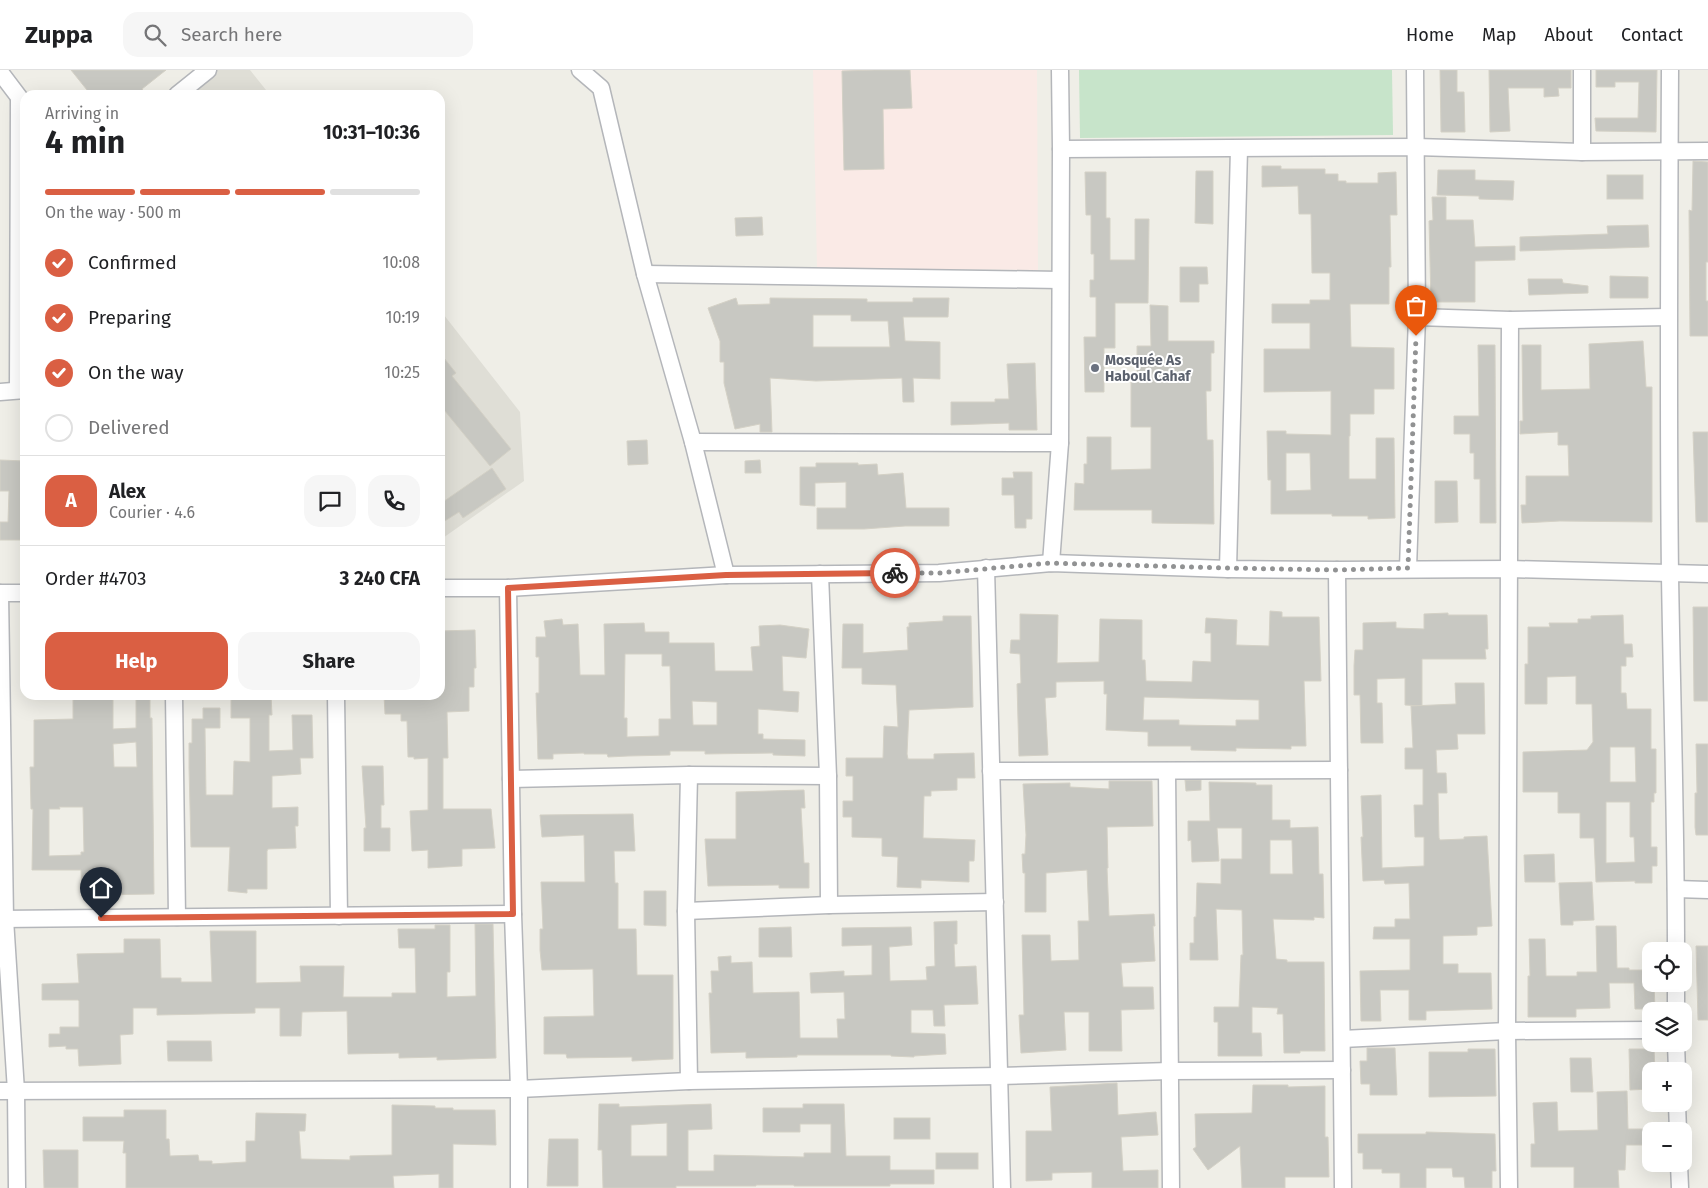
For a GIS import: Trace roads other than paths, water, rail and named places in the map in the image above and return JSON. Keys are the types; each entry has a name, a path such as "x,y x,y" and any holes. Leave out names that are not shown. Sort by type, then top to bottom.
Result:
{"street":[{"path":"580,70 601,88 645,274 693,442 726,575"},
{"path":"1051,563 1060,443 1060,70"},
{"path":"1408,568 1417,317 1415,70"},
{"path":"1582,70 1582,152"},
{"path":"1670,70 1668,317 1676,942"},
{"path":"182,90 203,71"},
{"path":"0,72 20,98"},
{"path":"1061,149 1416,147 1582,152 1708,151"},
{"path":"1228,568 1239,148"},
{"path":"645,274 1060,280"},
{"path":"1417,317 1510,320 1668,317"},
{"path":"1509,1188 1507,1031 1510,320"},
{"path":"0,392 20,390"},
{"path":"693,442 1060,443"},
{"path":"445,588 508,588 726,575 939,573 1051,563 1337,570 1408,568 1510,569 1708,574"},
{"path":"986,568 1002,1188"},
{"path":"1337,570 1343,1188"},
{"path":"820,574 828,776 829,905"},
{"path":"508,588 513,914 519,1089 519,1188"},
{"path":"17,1188 16,1091 3,919 0,593 20,593"},
{"path":"174,700 177,917"},
{"path":"336,700 339,916"},
{"path":"1167,770 1171,1188"},
{"path":"991,771 1339,770"},
{"path":"511,779 689,775 828,776"},
{"path":"689,775 686,911 689,1081"},
{"path":"1676,889 1708,890"},
{"path":"686,911 829,905 994,902"},
{"path":"3,919 513,914"},
{"path":"1342,1039 1507,1031 1642,1030"},
{"path":"0,1091 519,1089 689,1081 1170,1071 1342,1070"},
{"path":"1679,1172 1680,1188"}],"place":[{"name":"Mosquée As Haboul Cahaf","path":"1095,368"}]}
